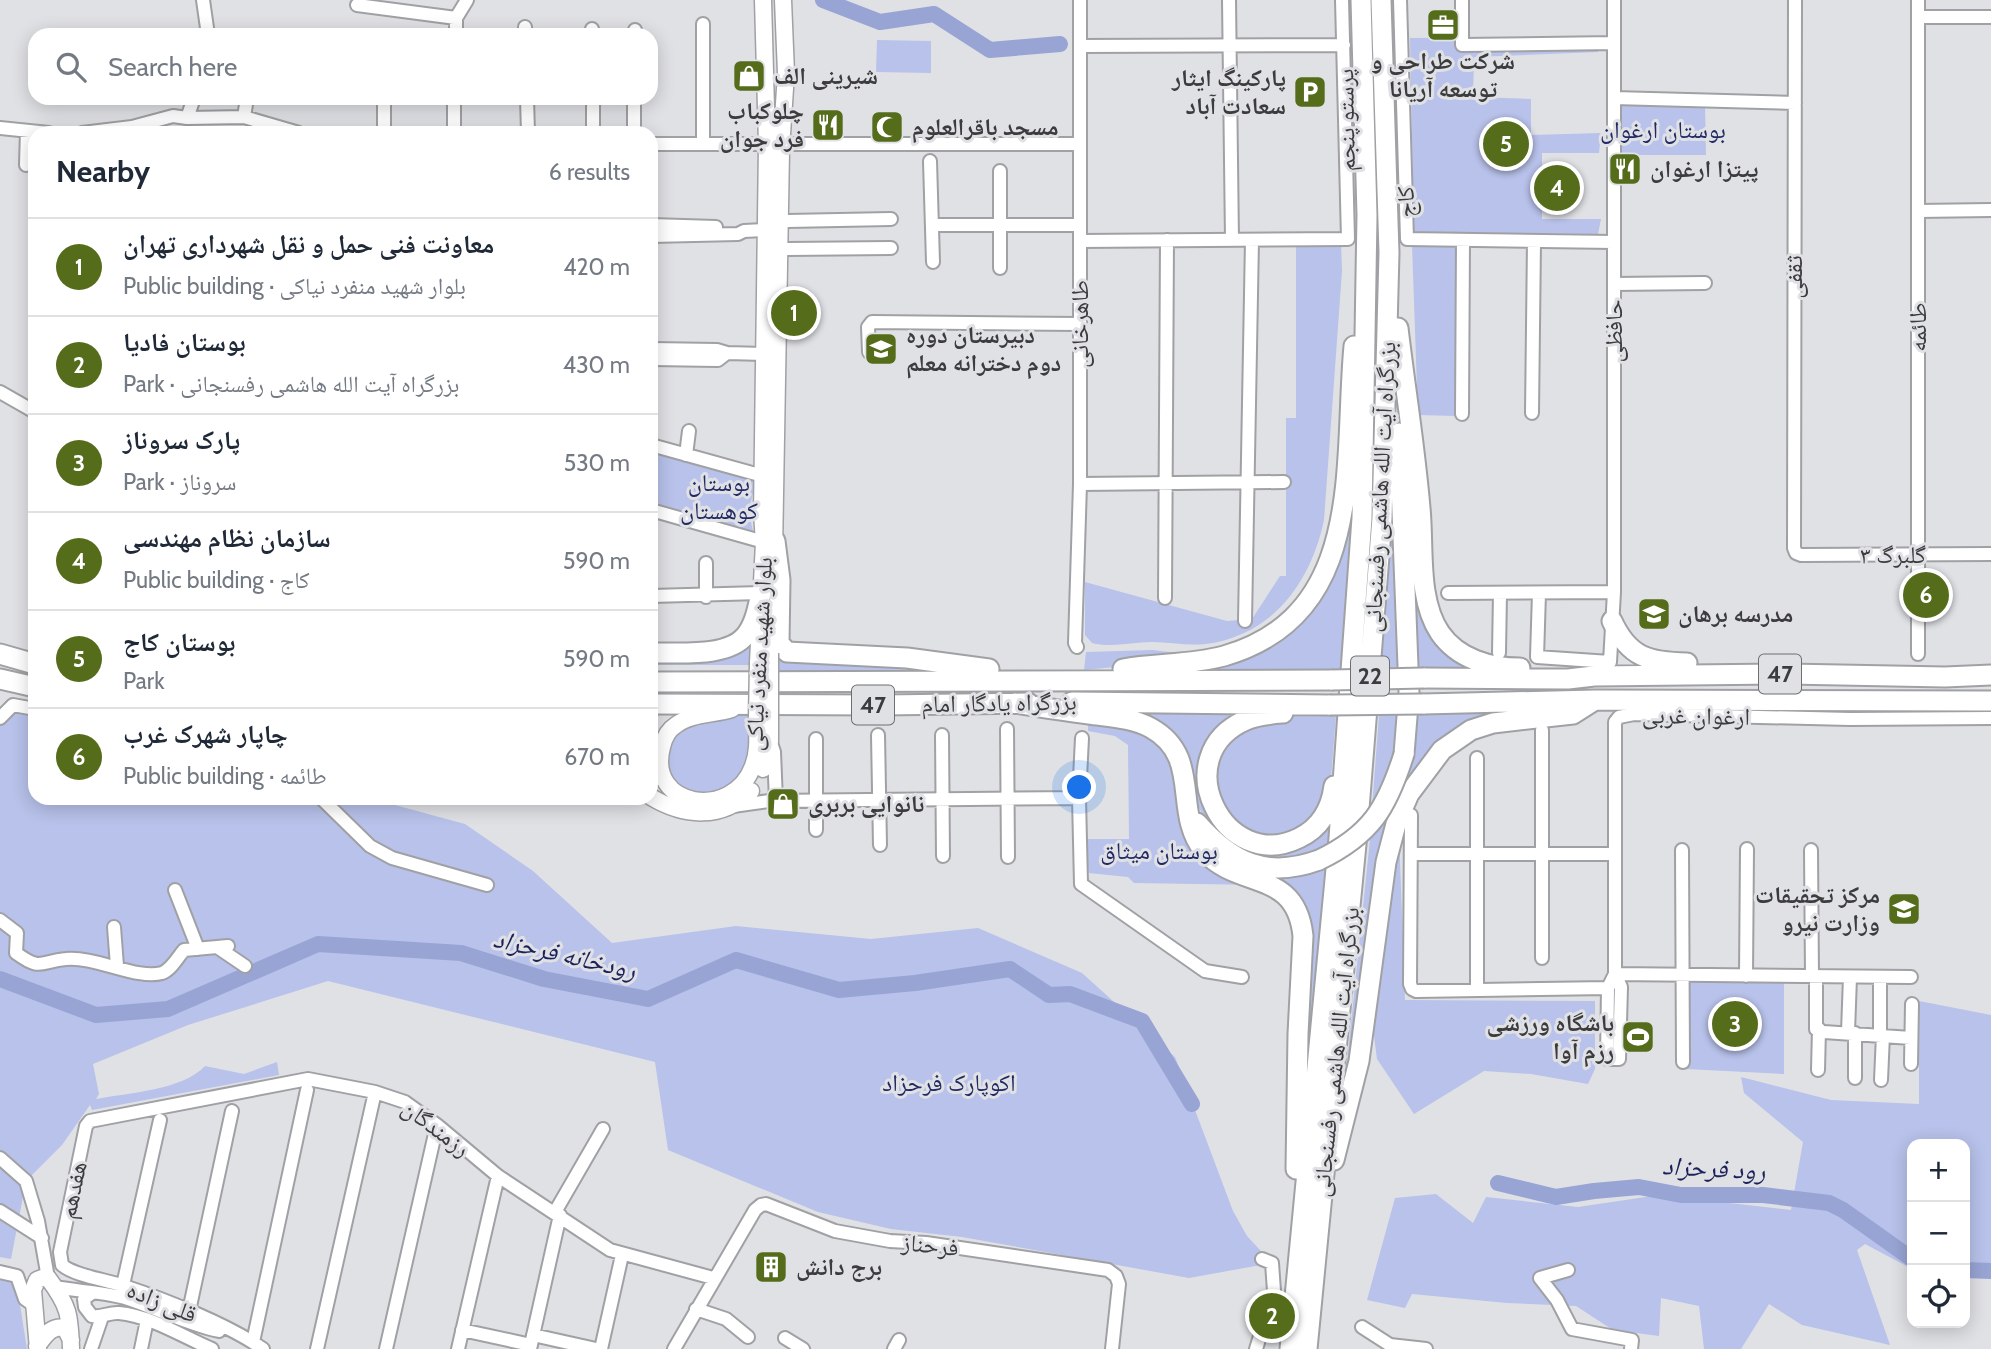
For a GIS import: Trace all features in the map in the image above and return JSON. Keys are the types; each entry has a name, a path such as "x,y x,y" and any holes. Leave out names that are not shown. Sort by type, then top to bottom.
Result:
{"highway":[{"name":"بزرگراه آیت الله هاشمی رفسنجانی","path":"1290,1349 1339,838 1362,518 1366,252 1361,0"},
{"name":"بزرگراه آیت الله هاشمی رفسنجانی","path":"1307,1349 1357,834 1382,518 1389,254 1381,0"},
{"path":"770,541 780,580 779,643 787,652 907,658 1057,680 1127,668 1208,660 1238,652 1276,632 1295,615 1317,588 1334,555 1342,518 1355,337 1366,252"},
{"path":"1389,254 1420,506 1426,591 1434,622 1441,634 1457,649 1486,664 1594,676"},
{"path":"1187,803 1197,822 1213,841 1241,860 1268,868 1284,869 1319,860 1343,848 1362,834 1382,809 1394,787 1404,754 1409,692 1401,468 1388,326"},
{"path":"658,653 717,651 738,644 753,622 761,593"},
{"path":"1612,621 1620,639 1646,659 1667,663 1733,664 1788,674"},
{"path":"0,648 28,650"},
{"path":"0,654 28,662"},
{"name":"47","path":"1594,676 1991,675"},
{"name":"بزرگراه یادگار امام","path":"658,682 1568,679 1594,676"},
{"path":"0,679 28,685"},
{"path":"1322,1201 1359,1061 1386,862 1396,824 1409,794 1442,750 1471,730 1493,723 1573,714 1595,700"},
{"name":"47","path":"1330,705 1595,700 1991,701"},
{"path":"1014,703 1116,718 1151,728 1171,744 1178,754 1183,767 1192,834 1206,852 1227,869 1263,881 1280,890 1293,905 1303,929 1295,1179 1301,1247 1278,1349"},
{"name":"بزرگراه یادگار امام","path":"658,705 758,714 1014,703 1330,705"},
{"path":"1330,705 1248,719 1234,726 1222,737 1210,758 1207,772 1208,794 1215,811 1229,829 1253,841 1278,845 1306,835 1327,813 1346,738"},
{"path":"1311,1310 1314,1349"}],"main road":[{"name":"بلوار شهید منفرد نیاکی","path":"758,714 721,713 692,717 674,726 664,739 659,764 669,786 683,797 701,802 724,798 746,780 757,749 776,447 776,146 763,0"},
{"name":"بلوار شهید منفرد نیاکی","path":"764,658 761,593 770,541 763,476 765,230 786,73 783,0"},
{"path":"776,146 786,166 787,221 785,410 776,447"},
{"name":"بلوار شهید منفرد نیاکی","path":"732,806 743,799 759,780 770,741 758,714"},
{"path":"658,760 659,764"},
{"path":"658,793 675,806"},
{"path":"658,801 707,814 732,806"},
{"path":"38,1348 35,1284 41,1277 51,1282 65,1303 70,1318 71,1344"},
{"path":"38,1348 53,1328 57,1327 65,1328 71,1344"}],"street":[{"path":"203,0 207,28"},
{"path":"456,28 456,18 467,0"},
{"name":"طاهرخانی","path":"1077,647 1080,484 1080,0"},
{"path":"1229,0 1231,240"},
{"name":"پرستو پنجم","path":"1252,240 1348,239 1342,0"},
{"name":"کاج","path":"1400,0 1407,239 1614,242"},
{"path":"1462,0 1462,45 1614,43"},
{"name":"حافظی","path":"1539,593 1537,657 1610,662 1614,592 1614,0"},
{"name":"ثقفی","path":"1795,0 1796,553"},
{"name":"طائمه","path":"1918,654 1919,0"},
{"path":"357,5 456,18"},
{"path":"1918,17 1991,17"},
{"path":"703,24 703,144"},
{"path":"1080,46 1345,46"},
{"path":"1614,97 1794,103"},
{"path":"187,118 192,105"},
{"path":"244,117 246,105"},
{"path":"384,105 384,126"},
{"path":"454,105 454,126"},
{"path":"527,105 528,126"},
{"path":"593,105 593,126"},
{"path":"634,105 634,126"},
{"path":"145,126 173,116 244,117 275,126"},
{"path":"0,128 27,131 26,165"},
{"path":"658,144 1080,144"},
{"path":"930,161 933,262"},
{"path":"1000,171 1000,268"},
{"path":"1918,211 1991,211"},
{"path":"787,221 891,219"},
{"path":"658,225 739,227 744,231"},
{"path":"932,225 1080,225"},
{"path":"658,236 738,234 765,230"},
{"path":"1165,598 1167,240"},
{"path":"1080,241 1252,240 1245,621"},
{"path":"1462,414 1463,240"},
{"path":"1532,413 1534,241"},
{"path":"787,249 891,248"},
{"path":"1614,284 1705,283"},
{"path":"869,352 868,327 872,322 1080,324"},
{"path":"658,349 765,354"},
{"path":"658,359 718,360 727,353"},
{"path":"0,392 28,408"},
{"path":"686,455 689,432"},
{"path":"658,447 763,476"},
{"path":"1080,484 1284,482"},
{"path":"658,512 770,541"},
{"name":"گلبرگ ۳","path":"1796,553 1991,554"},
{"path":"706,563 706,596"},
{"path":"1447,593 1614,592"},
{"path":"658,596 761,593"},
{"path":"1499,653 1500,593"},
{"path":"0,718 13,705 28,708"},
{"name":"ارغوان غربی","path":"1615,974 1608,988 1613,1059 1621,987 1615,974 1615,722 1619,717 1634,714 1991,719"},
{"path":"1007,729 1008,857"},
{"path":"1542,730 1542,958"},
{"path":"878,735 880,845"},
{"path":"942,735 943,856"},
{"path":"1082,738 1079,881 1205,971 1242,976"},
{"path":"816,739 817,830"},
{"path":"770,741 774,752 776,801"},
{"path":"1477,758 1478,989"},
{"path":"732,806 776,801 1079,798"},
{"path":"327,805 370,846 392,858 487,885"},
{"path":"1411,815 1412,989 1608,988"},
{"path":"1746,975 1747,849"},
{"path":"1682,850 1683,1062"},
{"path":"1811,850 1816,1029 1824,1032 1911,1038"},
{"path":"1412,855 1615,854"},
{"path":"175,890 198,948"},
{"path":"0,920 17,933 16,953 30,963 43,965 66,959 117,966 147,976 166,972 184,950 222,947 244,966"},
{"path":"114,927 117,966"},
{"path":"1615,974 1911,977"},
{"path":"1850,976 1855,1078"},
{"path":"1880,977 1881,1080"},
{"path":"1911,1064 1912,1004"},
{"path":"1818,1070 1819,1029"},
{"name":"رزمندگان","path":"90,1121 308,1079 375,1092 405,1102 498,1176 602,1245 622,1255 713,1278"},
{"path":"258,1346 307,1090"},
{"path":"317,1349 375,1092"},
{"path":"188,1311 232,1111"},
{"path":"123,1285 160,1120"},
{"name":"هفدهم","path":"60,1260 86,1126 90,1121"},
{"path":"386,1349 437,1125"},
{"path":"531,1343 557,1214 603,1129"},
{"path":"0,1158 26,1181 51,1282 127,1299 201,1327 240,1335"},
{"path":"458,1349 498,1176"},
{"name":"فرحناز","path":"674,1349 755,1210 766,1204 835,1231 890,1241 926,1242 1108,1270 1116,1276 1119,1284 1112,1349"},
{"path":"0,1211 41,1238"},
{"path":"601,1349 622,1255"},
{"path":"1256,1349 1274,1291 1272,1263 1262,1259"},
{"name":"قلی زاده","path":"60,1260 64,1267 123,1285 188,1311 258,1346"},
{"path":"1569,1270 1540,1278 1557,1300 1568,1323 1572,1328 1632,1340 1631,1349"},
{"path":"0,1272 17,1276 25,1299 35,1306"},
{"path":"91,1349 102,1317 92,1316 85,1307 84,1299 92,1293"},
{"path":"696,1309 726,1319 747,1337"},
{"name":"قلی زاده","path":"102,1317 120,1313 147,1320 212,1349"},
{"path":"141,1349 147,1320"},
{"path":"1362,1327 1389,1347 1426,1349"},
{"path":"462,1330 531,1343 596,1349"},
{"path":"785,1338 803,1349"}],"green space":[{"path":"1598,37 1598,52 1474,57 1473,97 1531,99 1531,135 1601,133 1599,153 1542,153 1542,219 1601,219 1598,234 1414,232 1410,38"},
{"path":"877,40 931,41 931,73 876,72"},
{"name":"بوستان ارغوان","path":"1620,103 1705,105 1706,155 1621,155"},
{"path":"1341,243 1342,271 1324,520 1310,564 1299,584 1269,617 1251,630 1230,639 1206,644 1092,643 1085,635 1085,582 1227,621 1252,619 1280,576 1286,576 1286,418 1296,418 1296,244"},
{"path":"1459,243 1456,416 1418,415 1412,245"},
{"path":"1399,370 1432,626 1509,671 1417,671"},
{"path":"1392,399 1408,671 1381,671"},
{"path":"1358,444 1343,672 1127,671 1211,663 1311,602"},
{"name":"بوستان کوهستان","path":"658,454 758,481 750,507 754,534 658,508"},
{"path":"751,643 750,665 658,665 658,659"},
{"path":"778,647 996,672 773,672"},
{"path":"1153,650 1185,654 1125,666 1084,670 1086,652"},
{"name":"اکوپارک فرحزاد","path":"8,699 28,705 28,805 395,805 465,824 533,871 612,943 736,926 871,939 978,928 1082,973 1175,1057 1233,1211 1247,1236 1272,1263 1189,1278 962,1237 891,1229 818,1212 668,1150 655,1062 328,981 188,1025 93,1064 99,1094 96,1099 169,1085 195,1074 205,1066 244,1074 277,1062 279,1075 92,1110 90,1105 62,1145 26,1181 11,1259 0,1257 0,710"},
{"path":"1295,709 1238,721 1203,792 1266,849 1332,811 1336,849 1292,862 1243,855 1206,821 1198,806 1191,768 1183,750 1085,710"},
{"path":"1566,712 1474,725 1406,794 1340,1130 1370,839 1392,810 1405,780 1417,713"},
{"path":"750,714 749,755 736,785 700,797 672,783 664,761 673,731 721,716"},
{"path":"1407,714 1401,753 1371,822 1379,715"},
{"path":"1293,716 1336,716 1330,791 1308,828 1264,840 1226,820 1211,771 1223,743 1261,720"},
{"name":"بوستان میثاق","path":"1088,720 1146,734 1167,748 1181,804 1260,885 1134,883 1128,877 1089,873 1085,860 1087,839 1129,839 1128,745 1115,736 1088,731"},
{"path":"1399,833 1405,1000 1595,1001 1595,1069 1588,1084 1531,1074 1484,1071 1414,1114 1377,1059 1373,1028"},
{"path":"1231,860 1332,863 1301,1154 1312,928 1304,907"},
{"path":"1688,978 1784,980 1784,1074 1686,1069"},
{"path":"1919,1001 1991,1015 1991,1277 1970,1277 1970,1139 1907,1139 1907,1266 1865,1244 1857,1250 1890,1345 1802,1325 1769,1304 1741,1349 1704,1349 1699,1306 1661,1298 1659,1336 1613,1330 1576,1306 1412,1294 1405,1308 1367,1300 1395,1198 1436,1194 1473,1223 1486,1197 1578,1207 1659,1195 1791,1210 1803,1142 1744,1093 1741,1077 1831,1100 1919,1104"},
{"path":"0,1276 13,1280 17,1286 27,1349 0,1349"}],"waterway":[{"path":"823,0 880,22 934,14 990,50 1060,44"},
{"name":"رودخانه فرحزاد","path":"0,979 96,1015 168,1009 318,944 461,953 544,979 648,999 736,960 839,990 915,983 1010,969 1049,995 1070,994 1142,1021 1192,1104"},
{"name":"رود فرحزاد","path":"1498,1183 1556,1197 1639,1187 1681,1195 1763,1195 1829,1203 1907,1255"},
{"name":"رود فرحزاد","path":"1970,1270 1991,1271"}],"place":[{"name":"شرکت طراحی و توسعه آریانا","path":"1443,25"},
{"name":"شیرینی الف","path":"749,76"},
{"name":"پارکینگ ایثار سعادت آباد","path":"1310,92"},
{"name":"چلوکباب فرد جوان","path":"828,125"},
{"name":"مسجد باقرالعلوم","path":"887,127"},
{"name":"بوستان کاج","path":"1506,144"},
{"name":"پیتزا ارغوان","path":"1625,169"},
{"name":"سازمان نظام مهندسی","path":"1557,188"},
{"name":"معاونت فنی حمل و نقل شهرداری تهران","path":"794,313"},
{"name":"دبیرستان دوره دوم دخترانه معلم","path":"881,349"},
{"name":"چاپار شهرک غرب","path":"1926,595"},
{"name":"مدرسه برهان","path":"1654,614"},
{"name":"نانوایی بربری","path":"783,804"},
{"name":"مرکز تحقیقات وزارت نیرو","path":"1904,909"},
{"name":"پارک سروناز","path":"1735,1024"},
{"name":"باشگاه ورزشی رزم آوا","path":"1638,1037"},
{"name":"برج دانش","path":"771,1267"},
{"name":"بوستان فادیا","path":"1272,1316"}]}
